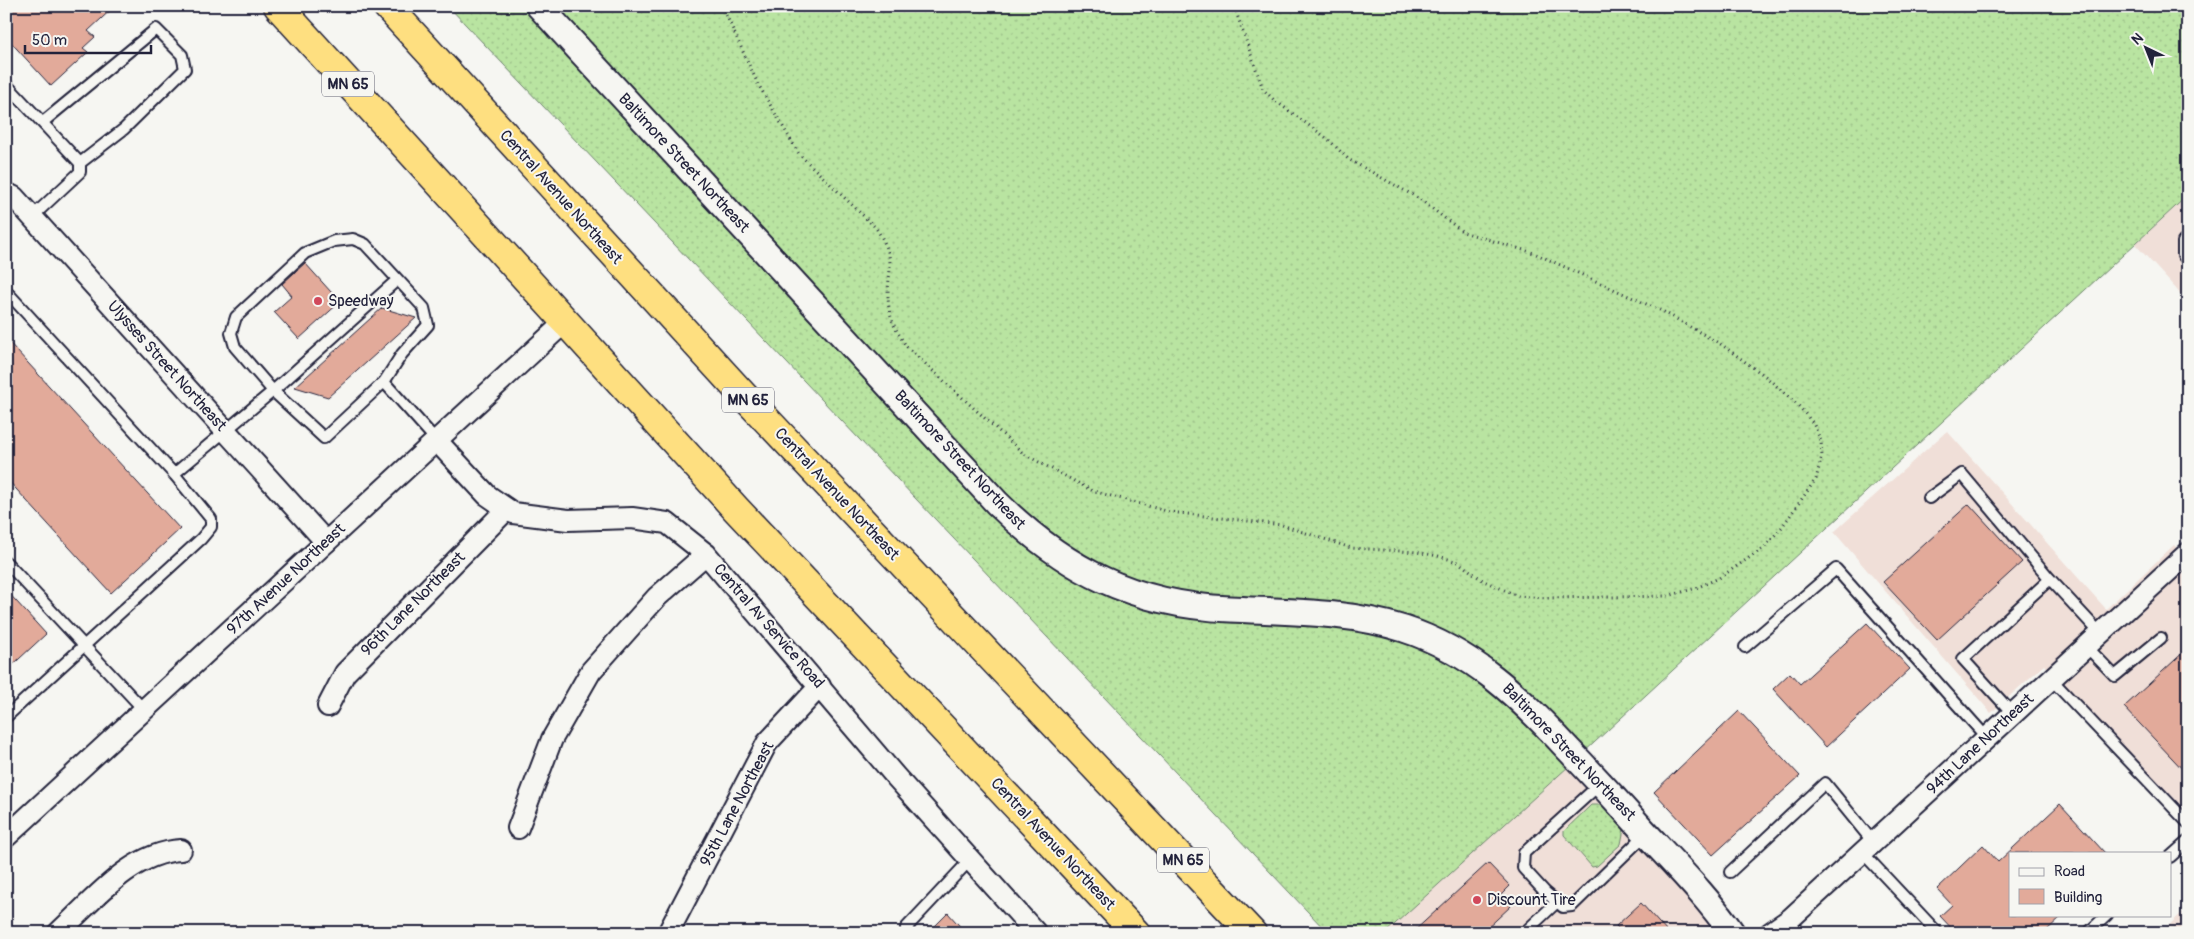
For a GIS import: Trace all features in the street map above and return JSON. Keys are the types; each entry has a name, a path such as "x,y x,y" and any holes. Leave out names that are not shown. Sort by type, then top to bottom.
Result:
{"highway":[{"name":"Central Avenue Northeast","path":"278,6 736,509 1136,933"},
{"name":"Central Avenue Northeast","path":"387,6 750,402 1252,933"}],"street":[{"name":"Baltimore Street Northeast","path":"540,6 996,502 1039,542 1092,576 1145,597 1200,607 1346,615 1377,622 1431,639 1460,653 1503,683 1600,783 1702,894 1732,933"},
{"name":"Ulysses Street Northeast","path":"6,193 14,197 326,542"},
{"name":"97th Avenue Northeast","path":"6,837 565,322"},
{"name":"Central Av Service Road","path":"436,440 487,495 513,513 539,518 568,520 632,518 667,523 706,554 896,777 970,860 1027,930"},
{"name":"96th Lane Northeast","path":"328,706 345,673 507,509"},
{"name":"94th Lane Northeast","path":"1770,933 1790,919 2188,553"},
{"path":"518,828 552,739 591,671 657,597 706,554"},
{"name":"95th Lane Northeast","path":"668,933 768,743 820,686"},
{"path":"58,933 117,878 140,861 164,851 181,850"}],"lane":[{"path":"43,122 156,29 182,55 185,69 124,129 80,163"},
{"path":"6,84 80,163 80,172 32,217"},
{"path":"2188,237 2183,242 2182,256 2188,261"},
{"path":"353,240 365,244 424,308 428,325 402,354 384,382 324,438 273,391 235,347 231,333 236,317 305,253 334,241 353,240"},
{"path":"174,474 224,430 273,391 397,280"},
{"path":"6,292 174,474 212,518 211,527 202,539 6,717"},
{"path":"384,382 436,440"},
{"path":"1929,498 1962,474 2050,579 2100,633"},
{"path":"6,562 144,710"},
{"path":"1745,646 1836,569 1987,738"},
{"path":"2013,714 1963,659 2050,579"},
{"path":"2086,646 2115,676 2161,638"},
{"path":"2051,679 2188,822"},
{"path":"1600,783 1524,853 1523,868 1562,907 1572,906 1647,834"},
{"path":"1730,872 1826,783 1868,847 1938,933"},
{"path":"2172,855 2188,841"},
{"path":"906,931 970,860"},
{"path":"1524,933 1557,902"},
{"path":"2088,933 2106,916"}],"path":[{"path":"722,6 758,84 799,154 876,228 884,241 891,263 889,308 898,334 908,347 1024,454 1093,491 1170,512 1282,525 1351,548 1417,552 1438,556 1458,562 1498,588 1518,596 1546,598 1668,596 1696,588 1720,578 1764,548 1782,527 1816,479 1822,456 1821,441 1813,422 1797,404 1765,376 1722,345 1664,312 1541,256 1463,232 1418,198 1348,159 1328,140 1274,100 1263,89 1234,6"}],"shaded area":[{"path":"2188,195 2188,302 2135,244"},
{"path":"1947,431 2106,609 2174,545 2188,560 2188,813 2044,665 1991,713 1834,532"},
{"path":"1569,766 1596,790 1719,933 1382,933"},
{"path":"2188,907 2188,933 2161,933"}],"green space":[{"path":"448,6 2188,6 2188,195 1569,766 1385,933 1328,933"},
{"path":"1591,805 1605,805 1624,829 1621,844 1597,866 1592,867 1564,835 1564,831"}],"building":[{"path":"6,6 115,6 88,31 95,37 83,48 88,52 51,86 6,37"},
{"path":"305,263 340,302 299,339 274,312 292,296 282,284"},
{"path":"382,308 416,318 328,397 295,387"},
{"path":"6,339 180,529 111,593 6,478"},
{"path":"1969,504 2022,562 1937,640 1883,582"},
{"path":"6,590 46,634 6,671"},
{"path":"1867,623 1910,669 1826,747 1773,689 1790,673 1800,684"},
{"path":"2188,648 2188,775 2124,707"},
{"path":"1739,711 1800,776 1713,855 1654,792"},
{"path":"2060,804 2104,852 2009,852 2009,916 2062,916 2044,933 1956,933 1940,916 1952,905 1937,889 1983,845 1998,862"},
{"name":"Discount Tire","path":"1488,863 1510,886 1501,895 1511,906 1482,933 1412,933"},
{"path":"1641,903 1668,933 1623,933 1616,926"},
{"path":"948,913 966,933 928,933"}],"place":[{"name":"Speedway","path":"318,301"},
{"name":"Discount Tire","path":"1477,900"}]}
